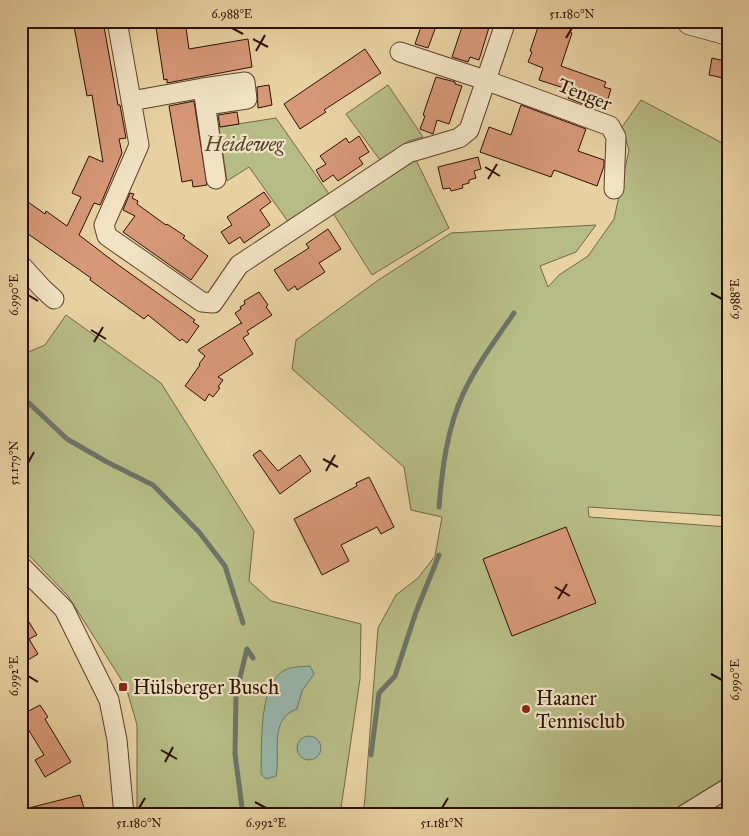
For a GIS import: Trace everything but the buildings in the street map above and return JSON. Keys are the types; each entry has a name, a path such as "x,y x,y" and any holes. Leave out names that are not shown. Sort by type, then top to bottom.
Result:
{"main road":[{"path":"691,21 728,31"}],"street":[{"path":"117,21 139,145 104,225 107,236 202,302 212,303 239,266 247,260 408,153 459,138 469,130 506,21"},
{"path":"400,52 485,80"},
{"name":"Tenger","path":"485,80 610,126 616,137 614,189"},
{"path":"131,101 205,96 216,179"},
{"path":"21,265 54,298"},
{"path":"21,566 64,609 109,700 117,740 124,815"},
{"path":"684,815 728,788"}],"green space":[{"path":"388,85 423,137 409,141 380,160 346,114"},
{"path":"641,100 728,146 728,516 588,507 589,517 728,527 728,782 669,815 363,815 378,628 396,595 418,578 435,556 442,517 411,510 404,467 292,369 296,340 377,281 451,233 596,225 576,252 540,266 548,287 559,275 588,256 614,219 629,150 622,127"},
{"name":"Heideweg","path":"276,118 329,194 289,223 249,167 227,181 219,127"},
{"path":"416,160 449,228 372,275 333,213"},
{"path":"66,315 161,383 254,531 249,581 271,601 361,624 360,679 340,815 137,815 137,725 126,687 68,596 21,547 21,355 45,345"}],"shaded area":[{"path":"310,666 314,674 302,691 297,709 288,714 282,721 279,729 276,776 266,779 261,774 262,734 265,704 269,690 275,679 286,669"},
{"path":"309,736 317,740 321,748 317,756 309,760 301,756 297,748 301,740"}],"waterway":[{"path":"439,507 446,449 457,407 474,373 514,313"},
{"path":"21,400 29,403 67,439 153,485 199,532 225,566 243,623"},
{"path":"371,755 379,693 395,676 416,612 439,555"},
{"path":"247,649 253,658"},
{"path":"243,815 235,754 236,694 247,649"}],"place":[{"name":"Hülsberger Busch","path":"123,687"},
{"name":"Haaner Tennisclub","path":"526,709"}]}
